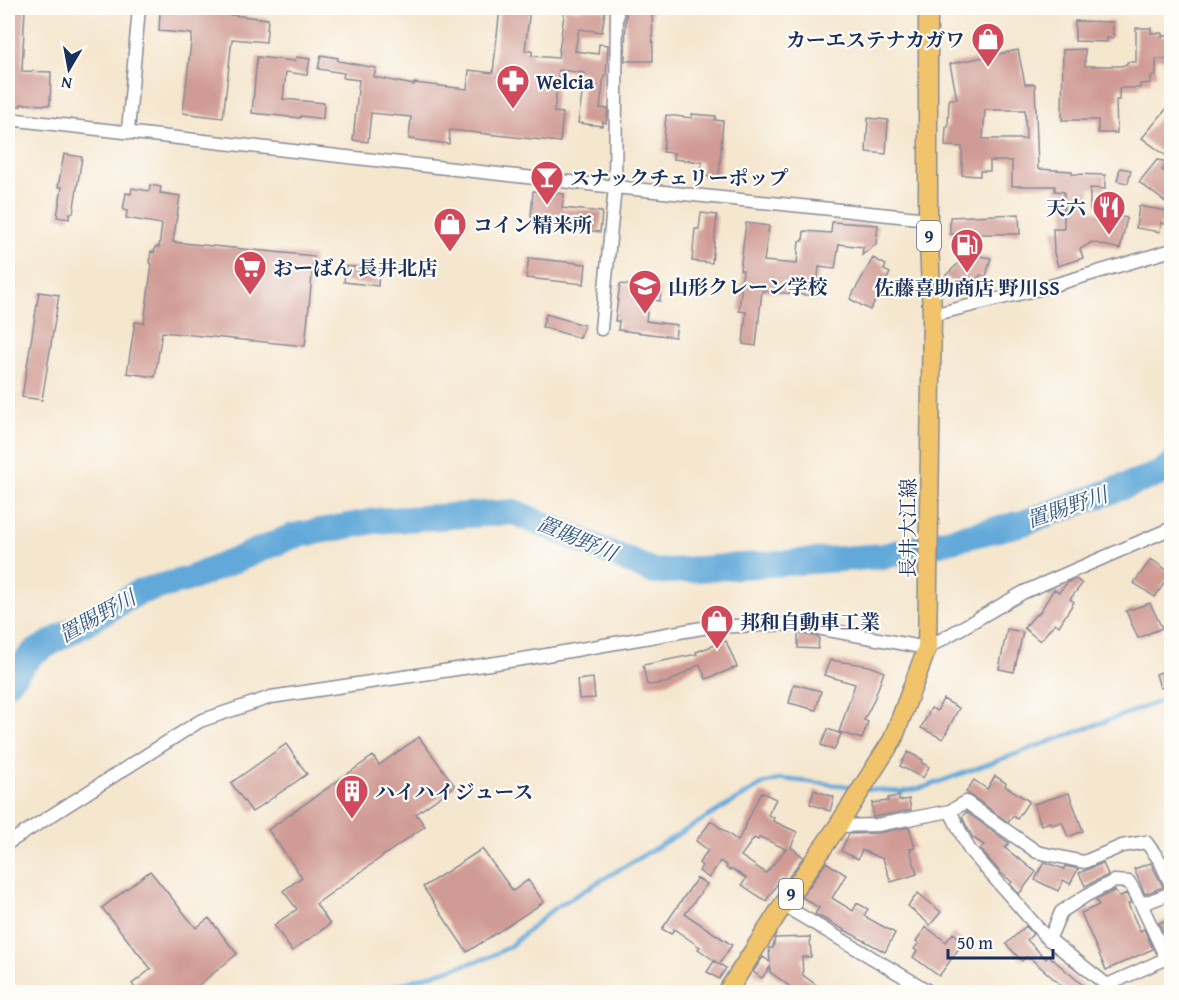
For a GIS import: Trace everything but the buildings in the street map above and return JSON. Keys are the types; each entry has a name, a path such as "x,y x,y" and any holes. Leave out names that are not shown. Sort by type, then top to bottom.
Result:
{"main road":[{"name":"長井大江線","path":"727,993 893,739 927,648 932,315 928,219 928,8"}],"street":[{"path":"128,131 139,8"},
{"path":"601,329 615,187 617,8"},
{"path":"8,119 615,187 928,219"},
{"path":"932,315 1047,287 1172,250"},
{"path":"8,843 200,721 271,697 529,658 708,627 795,624 927,648 1024,592 1172,528"},
{"path":"838,826 877,825 950,811 966,802 1037,852 1084,862 1122,846 1146,842 1160,861 1172,887"},
{"path":"950,811 969,849 1049,940 1107,985 1169,958 1156,940 1142,904 1129,882 1114,881 1061,912 1049,940"},
{"path":"1142,904 1172,892"},
{"path":"783,905 930,993"}],"waterway":[{"name":"置賜野川","path":"8,682 33,653 139,592 192,578 293,536 375,521 514,512 655,572 884,556 1023,523 1159,474 1172,465"},
{"path":"867,789 902,792 925,787 1172,697"},
{"path":"374,992 487,958 509,947 553,909 763,784 782,779 856,787"}],"place":[{"name":"カーエステナカガワ","path":"988,68"},
{"name":"Welcia","path":"513,110"},
{"name":"スナックチェリーポップ","path":"547,206"},
{"name":"天六","path":"1109,236"},
{"name":"コイン精米所","path":"450,253"},
{"name":"佐藤喜助商店 野川SS","path":"967,274"},
{"name":"おーばん 長井北店","path":"250,296"},
{"name":"山形クレーン学校","path":"645,315"},
{"name":"邦和自動車工業","path":"717,650"},
{"name":"ハイハイジュース","path":"352,820"}]}
